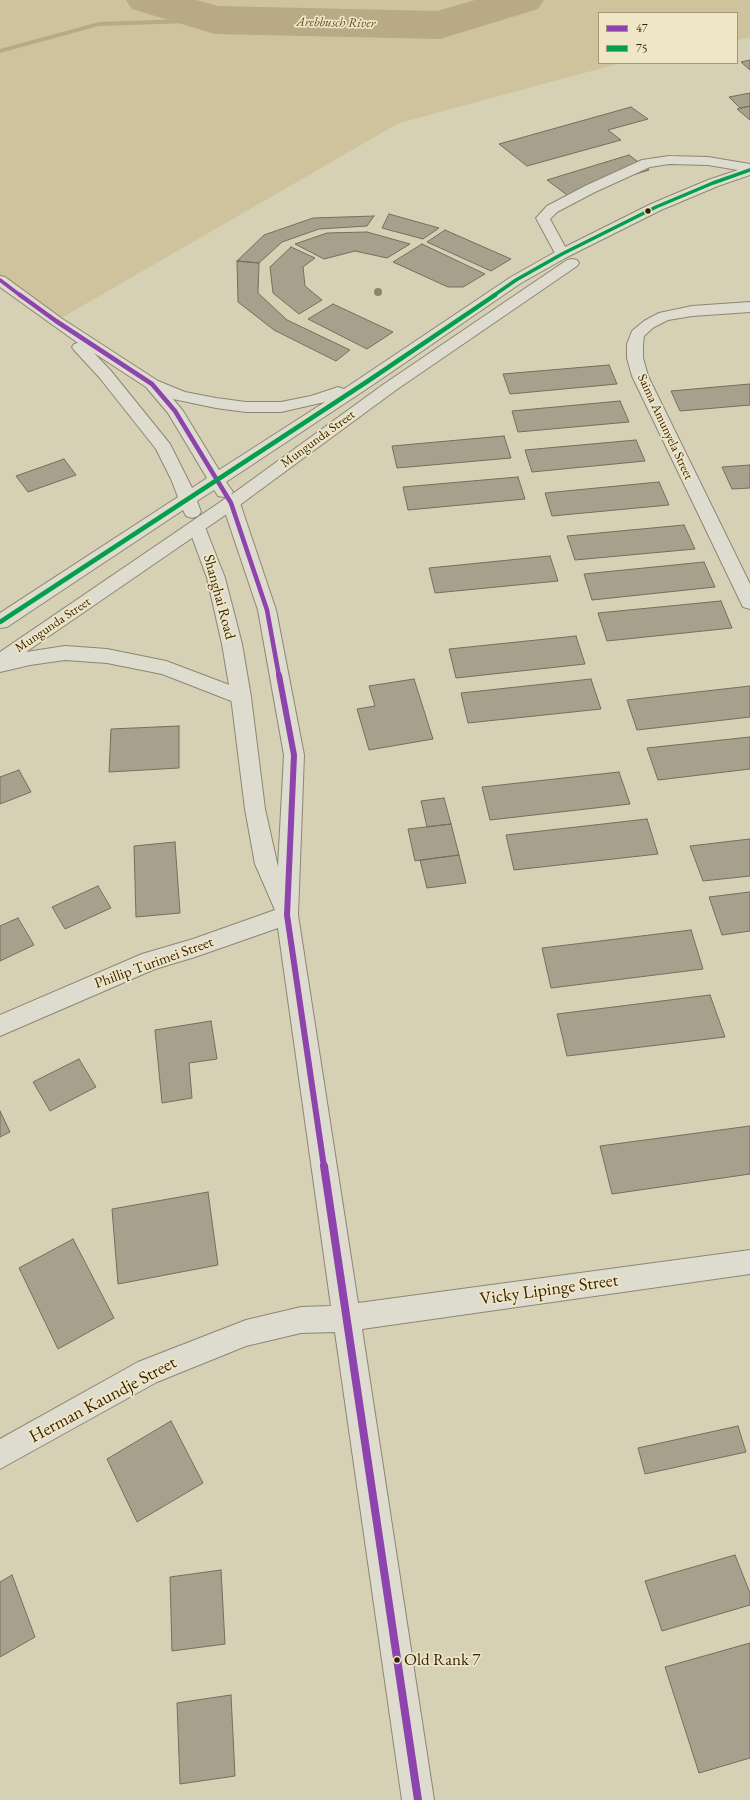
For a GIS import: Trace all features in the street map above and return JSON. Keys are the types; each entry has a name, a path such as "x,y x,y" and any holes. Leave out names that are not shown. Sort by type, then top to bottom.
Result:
{"street":[{"path":"562,254 543,218 552,209 640,166 647,163 669,160 700,160 750,169"},
{"name":"Mungunda Street","path":"0,622 368,381 516,280 562,254 636,217 713,183 750,169"},
{"name":"Mungunda Street","path":"0,661 231,503 390,387 636,217"},
{"name":"Shanghai Road","path":"0,280 56,321 152,384 175,412 231,503 266,610 294,755 287,915 348,1318 418,1800"},
{"name":"Saima Amunyela Street","path":"750,306 692,311 664,316 649,324 637,334 635,344 635,358 640,376 750,603"},
{"name":"Shanghai Road","path":"56,321 105,374 164,448 180,479 216,578 232,644 241,697 255,809 266,864 287,915"},
{"path":"152,384 181,396 216,403 246,407 281,407 315,400 368,381"},
{"path":"0,666 30,658 65,653 107,656 166,668 241,697"},
{"name":"Phillip Turimei Street","path":"0,1026 150,961 195,948 287,915"},
{"name":"Vicky Lipinge Street","path":"348,1318 750,1262"},
{"name":"Herman Kaundje Street","path":"0,1455 148,1372 246,1333 301,1320 348,1318"}],"shaded area":[{"path":"0,0 148,0 215,20 440,25 522,0 750,0 750,38 738,40 738,12 598,12 598,64 617,64 399,123 56,321 0,280"},
{"path":"152,0 514,0 444,21 430,23 216,19"}],"building":[{"path":"750,60 750,70 741,62"},
{"path":"750,93 750,106 740,108 729,97"},
{"path":"750,106 750,120 737,109"},
{"path":"631,107 648,119 608,130 621,140 527,166 499,144"},
{"path":"629,155 649,170 567,195 547,180"},
{"path":"389,214 439,228 423,239 382,228"},
{"path":"374,216 367,226 319,229 282,242 259,263 237,261 264,235 313,218"},
{"path":"445,230 511,259 491,271 427,242"},
{"path":"367,232 410,244 387,258 355,251 324,259 295,244 327,233"},
{"path":"422,244 485,274 463,287 448,287 393,262"},
{"path":"291,247 315,258 303,267 305,286 322,300 299,314 273,293 270,267"},
{"path":"237,261 259,263 258,293 287,320 350,350 336,361 274,330 238,302"},
{"path":"333,304 393,332 367,349 308,319"},
{"path":"609,365 617,384 510,394 503,374"},
{"path":"750,384 750,405 680,411 671,391"},
{"path":"620,401 629,422 518,432 512,411"},
{"path":"504,436 511,458 397,468 392,446"},
{"path":"636,440 645,461 532,472 525,450"},
{"path":"64,459 76,475 28,492 16,476"},
{"path":"750,465 750,488 732,489 722,467"},
{"path":"518,477 525,499 408,510 403,487"},
{"path":"659,482 669,505 552,516 545,493"},
{"path":"684,525 695,549 575,560 567,536"},
{"path":"550,556 558,581 435,593 429,568"},
{"path":"704,562 715,587 592,600 584,574"},
{"path":"721,601 732,628 607,641 598,613"},
{"path":"576,636 585,664 456,678 449,649"},
{"path":"414,679 433,739 369,750 357,709 375,706 369,686"},
{"path":"591,679 601,709 468,723 461,693"},
{"path":"750,686 750,717 637,730 627,700"},
{"path":"179,726 179,768 109,772 111,729"},
{"path":"750,737 750,769 658,780 647,748"},
{"path":"19,770 31,792 0,804 0,777"},
{"path":"619,772 630,804 490,820 482,787"},
{"path":"444,798 451,824 427,827 421,801"},
{"path":"647,819 658,854 514,870 506,835"},
{"path":"451,824 459,855 415,861 408,829"},
{"path":"750,839 750,876 703,881 690,846"},
{"path":"175,842 180,913 136,917 134,846"},
{"path":"459,855 466,883 427,888 420,860"},
{"path":"98,886 111,908 65,929 52,907"},
{"path":"750,892 750,931 722,935 709,897"},
{"path":"18,918 34,945 0,961 0,926"},
{"path":"691,930 703,969 551,988 542,948"},
{"path":"710,995 725,1037 567,1056 557,1014"},
{"path":"211,1021 217,1059 189,1063 192,1098 162,1103 155,1030"},
{"path":"79,1059 96,1087 50,1111 33,1082"},
{"path":"0,1111 10,1132 0,1137"},
{"path":"750,1126 750,1174 612,1194 600,1146"},
{"path":"208,1192 218,1265 118,1284 112,1209"},
{"path":"73,1239 114,1318 58,1349 19,1268"},
{"path":"171,1421 203,1483 137,1522 107,1459"},
{"path":"738,1426 746,1452 645,1474 638,1448"},
{"path":"735,1555 750,1593 750,1605 662,1631 645,1581"},
{"path":"221,1570 225,1644 172,1651 170,1577"},
{"path":"12,1575 35,1637 0,1657 0,1582"},
{"path":"750,1643 750,1758 699,1773 665,1667"},
{"path":"231,1695 235,1776 180,1784 177,1703"}],"waterway":[{"name":"Arebbusch River","path":"148,0 215,20 440,25 522,0"},
{"path":"0,51 99,24 215,20"}],"transit line":[{"name":"75","path":"0,622 368,381 516,280 562,254 656,207 713,183 750,170"},
{"name":"47","path":"0,280 56,321 152,384 175,411 231,503 267,610 294,755 287,915 418,1800"}],"place":[{"name":"Old Rank 7","path":"397,1660"}]}
